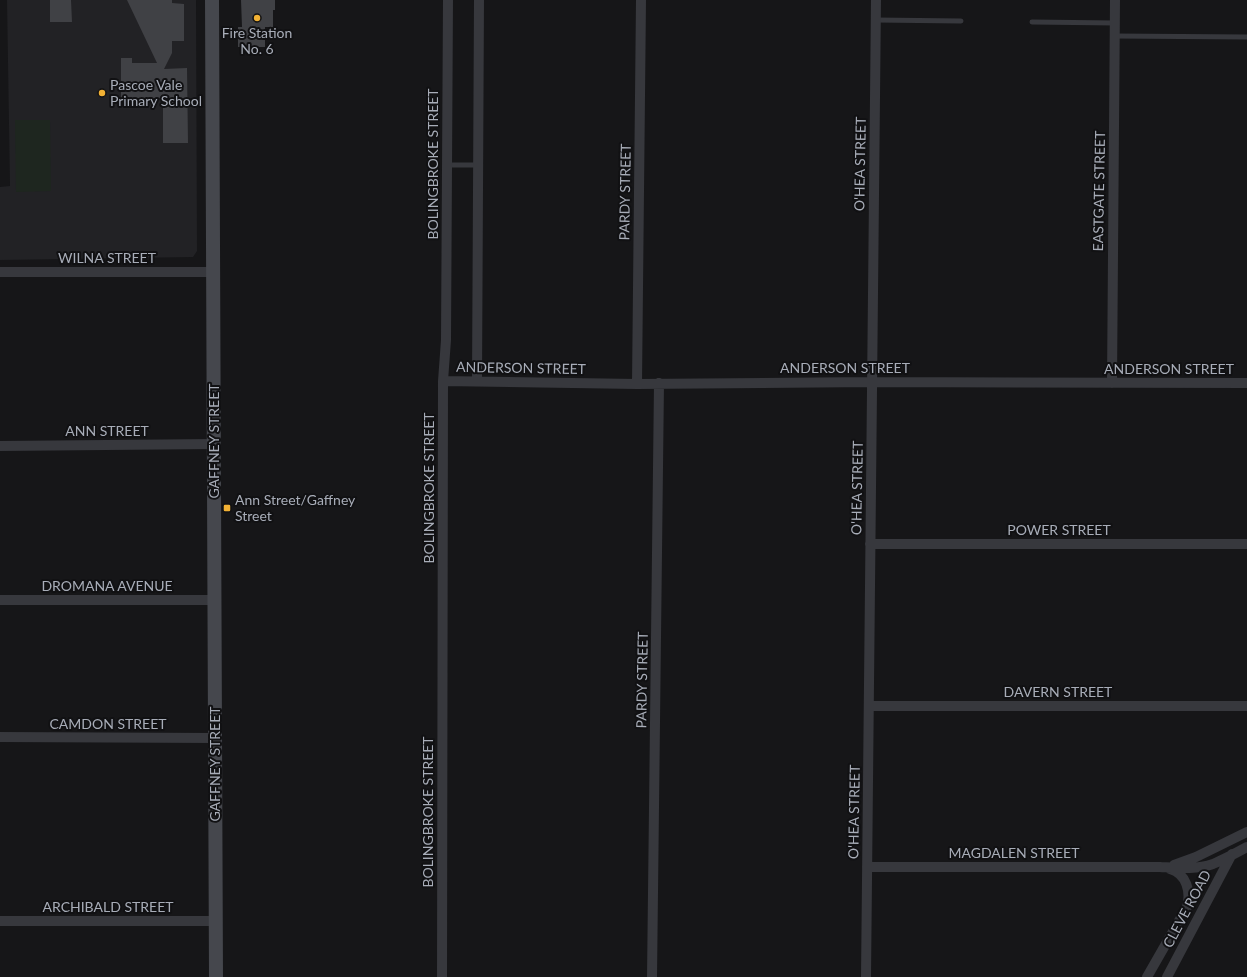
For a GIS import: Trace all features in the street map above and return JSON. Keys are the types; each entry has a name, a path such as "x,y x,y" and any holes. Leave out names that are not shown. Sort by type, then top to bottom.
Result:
{"main road":[{"name":"GAFFNEY STREET","path":"212,0 216,977"}],"street":[{"name":"BOLINGBROKE STREET","path":"442,977 443,381 446,340 448,0"},
{"path":"477,381 479,0"},
{"name":"PARDY STREET","path":"637,384 640,0"},
{"name":"O'HEA STREET","path":"866,977 876,0"},
{"name":"EASTGATE STREET","path":"1112,383 1115,0"},
{"name":"WILNA STREET","path":"0,272 213,272"},
{"name":"ANDERSON STREET","path":"443,381 637,384 872,382 1247,383"},
{"name":"PARDY STREET","path":"652,977 659,383"},
{"name":"ANN STREET","path":"0,446 214,444"},
{"name":"POWER STREET","path":"870,544 1247,544"},
{"name":"DROMANA AVENUE","path":"0,600 215,600"},
{"name":"DAVERN STREET","path":"869,706 1247,706"},
{"name":"CAMDON STREET","path":"0,738 215,738"},
{"name":"MAGDALEN STREET","path":"1160,867 1186,862 1247,832"},
{"name":"MAGDALEN STREET","path":"867,868 1185,868 1213,864 1247,847"},
{"name":"CLEVE ROAD","path":"1167,977 1232,854"},
{"name":"CLEVE ROAD","path":"1147,977 1187,907 1189,900 1189,890 1182,877 1175,870 1160,867"},
{"name":"ARCHIBALD STREET","path":"0,921 216,921"}],"lane":[{"path":"876,20 961,21"},
{"path":"1032,22 1115,23"},
{"path":"1115,36 1247,37"},
{"path":"447,165 479,165"}],"shaded area":[{"name":"Pascoe Vale Primary School","path":"7,0 196,0 197,251 193,257 0,260 0,187 10,186"},
{"path":"15,120 50,120 51,191 16,192"}],"building":[{"path":"50,0 71,0 72,22 50,22"},
{"path":"127,0 172,0 172,3 184,4 184,41 172,41 172,53 164,69 187,68 188,143 163,143 163,98 133,98 133,100 121,100 121,58 132,58 132,63 157,63"},
{"name":"Fire Station No. 6","path":"241,0 275,0 275,10 273,10 273,27 265,27 265,47 238,47 238,27 242,27"}],"place":[{"name":"Fire Station No. 6","path":"257,18"},
{"name":"Pascoe Vale Primary School","path":"102,93"},
{"name":"Ann Street/Gaffney Street","path":"227,508"}]}
